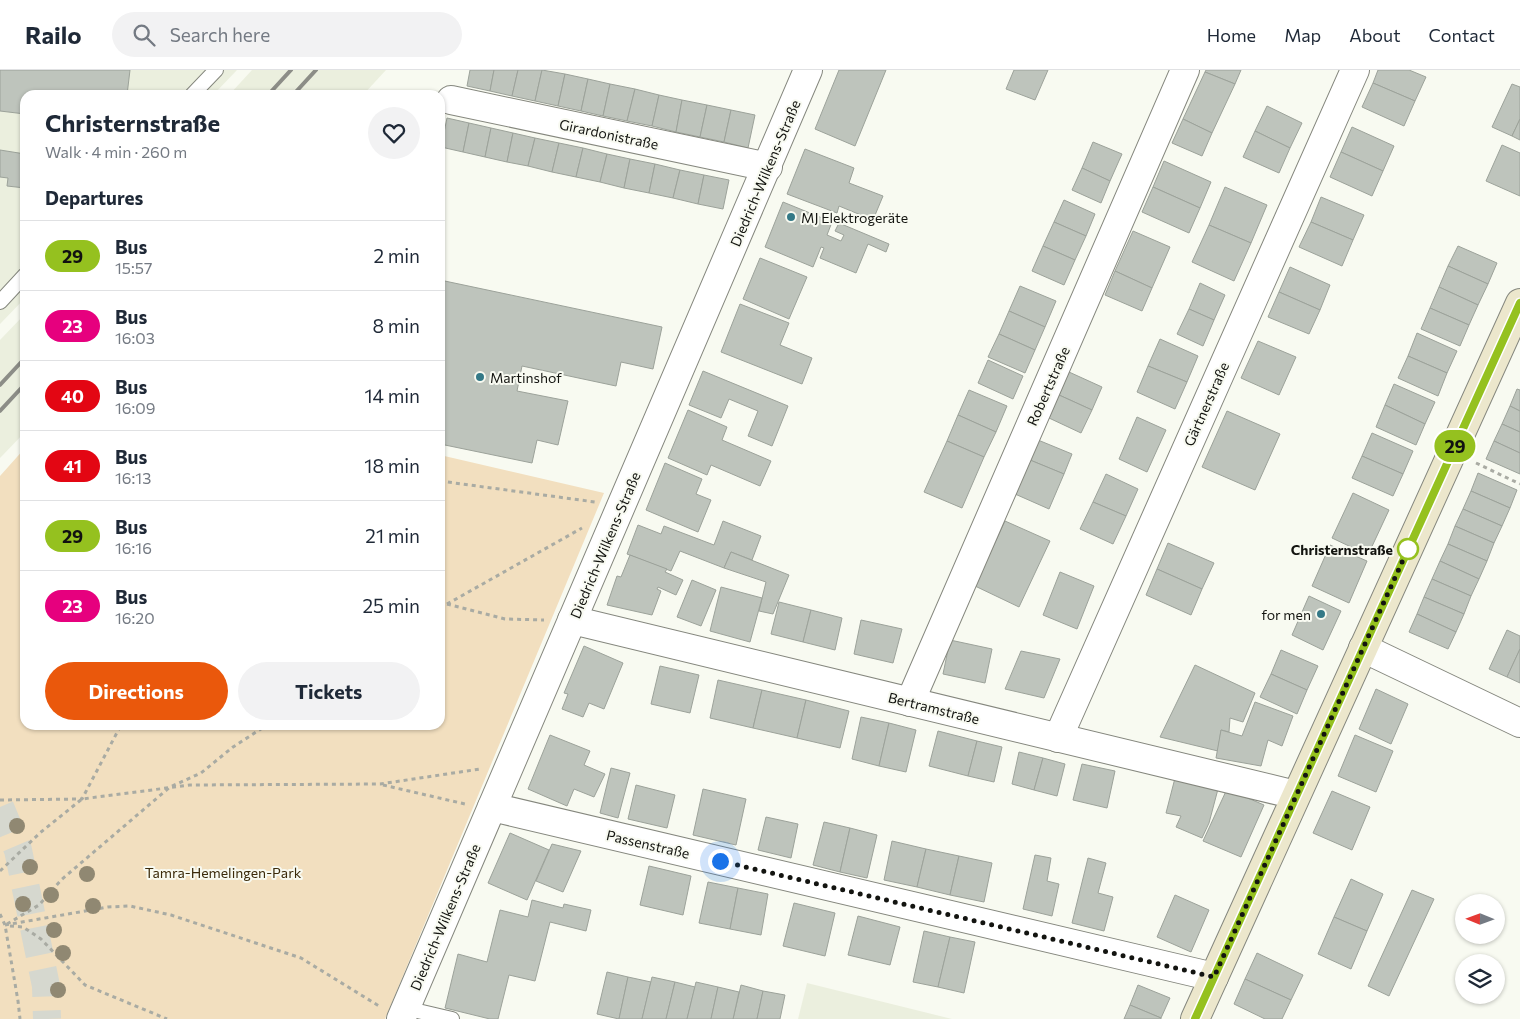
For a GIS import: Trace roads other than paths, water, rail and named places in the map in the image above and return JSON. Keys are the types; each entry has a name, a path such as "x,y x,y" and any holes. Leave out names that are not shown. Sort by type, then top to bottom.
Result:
{"street":[{"name":"Diedrich-Wilkens-Straße","path":"403,1014 808,70"},
{"name":"Robertstraße","path":"910,702 1185,70"},
{"name":"Gärtnerstraße","path":"1058,738 1355,70"},
{"name":"Girardonistraße","path":"451,100 768,167"},
{"path":"1195,1019 1520,303"},
{"name":"Bertramstraße","path":"572,620 1296,795"},
{"path":"1363,648 1520,723"},
{"name":"Passenstraße","path":"492,807 1214,977"}],"lane":[{"path":"197,90 216,70"},
{"path":"0,302 20,280"},
{"path":"403,1014 452,1019"}],"tunnel":[{"path":"0,807 18,850 46,986 47,1019"}],"railway":[{"path":"273,90 291,70"},
{"path":"298,90 316,70"},
{"path":"0,385 20,363"},
{"path":"0,411 20,389"}],"place":[{"name":"MJ Elektrogeräte","path":"791,217"},
{"name":"Martinshof","path":"480,377"},
{"name":"Christernstraße","path":"1408,549"},
{"name":"for men","path":"1321,614"}],"park label":[{"name":"Tamra-Hemelingen-Park","path":"223,872"}]}
